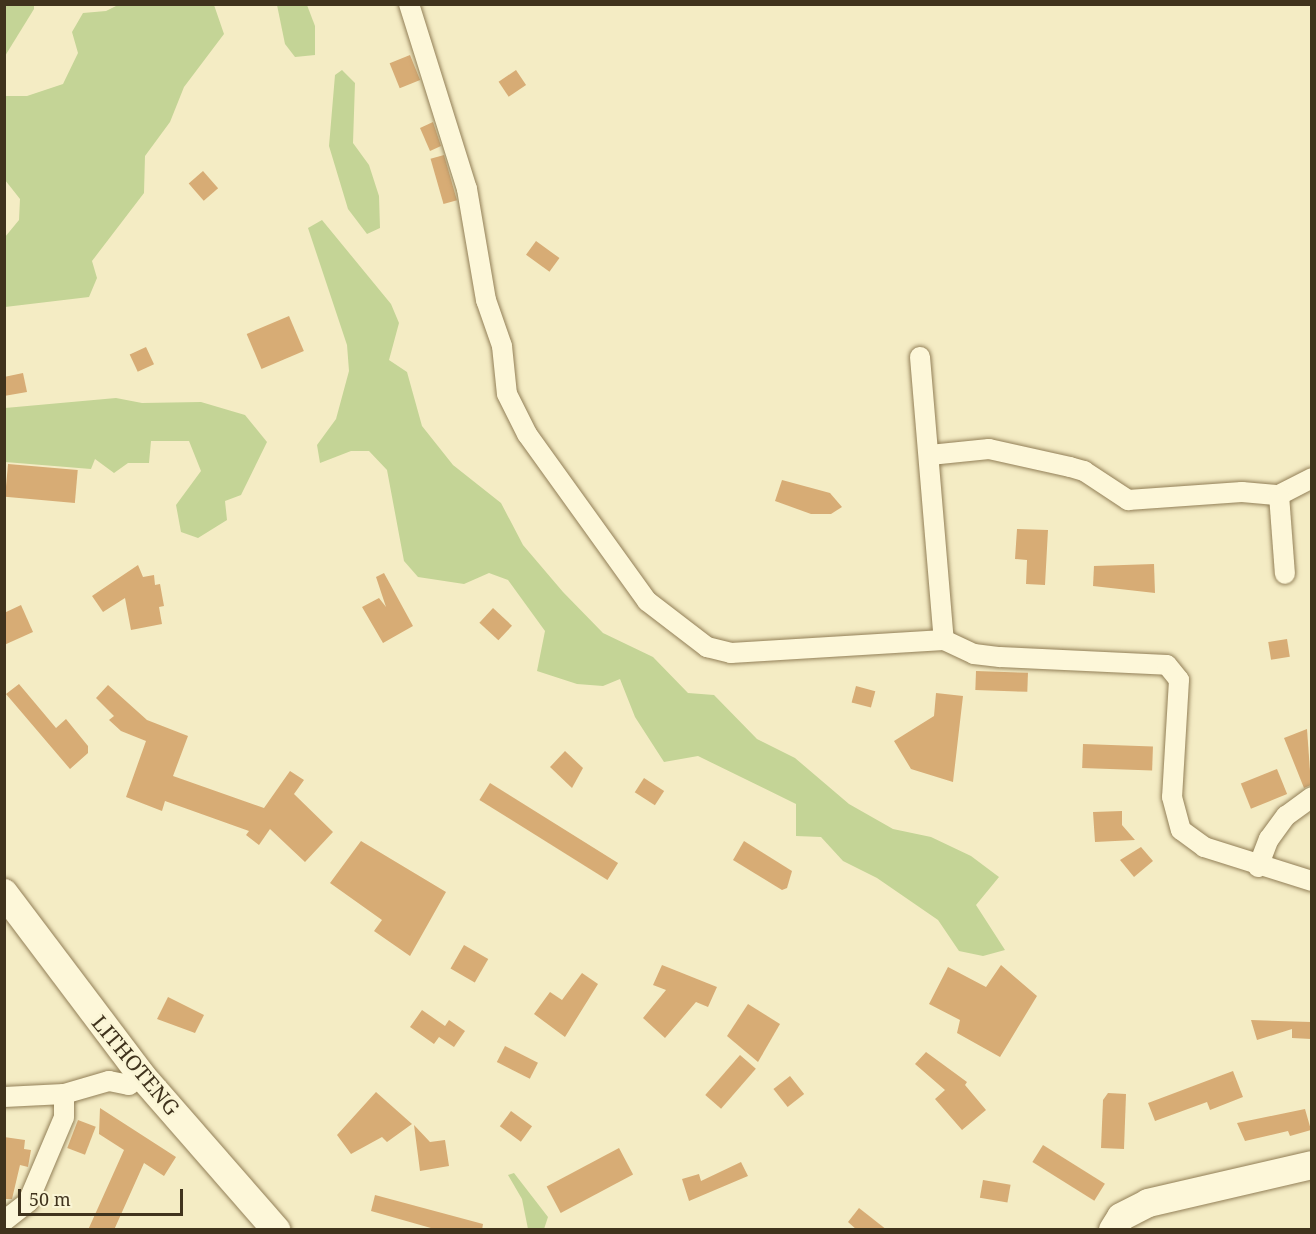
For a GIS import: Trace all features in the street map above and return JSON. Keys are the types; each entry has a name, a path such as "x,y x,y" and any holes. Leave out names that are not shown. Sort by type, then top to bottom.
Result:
{"main road":[{"name":"LITHOTENG","path":"4,893 141,1075 276,1230"},
{"path":"1113,1230 1121,1217 1148,1203 1311,1165"}],"street":[{"path":"409,4 467,189 486,300 502,346 507,394 527,434 646,601 706,647 731,653 944,640 974,654 1000,657 1167,665 1179,680 1172,797 1175,819 1181,830 1204,847 1258,867 1311,881"},
{"path":"920,357 944,640"},
{"path":"930,455 989,449 1084,471 1128,500 1242,492 1279,495 1311,478"},
{"path":"1279,495 1285,574"},
{"path":"1258,867 1269,839 1286,816 1311,797"},
{"path":"4,1097 64,1094 110,1081 129,1085 141,1075"},
{"path":"4,1221 28,1202 64,1117 64,1094"}],"green space":[{"path":"5,4 34,5 34,9 5,56"},
{"path":"118,5 214,5 224,34 184,87 170,122 145,156 144,193 92,261 97,278 89,297 5,307 5,237 19,220 20,199 5,180 5,96 27,96 63,84 78,53 72,32 83,13 106,11"},
{"path":"277,5 307,5 315,26 315,55 295,57 285,44"},
{"path":"342,70 355,83 353,143 369,165 379,196 380,228 367,234 348,209 329,146 335,75"},
{"path":"322,220 391,304 399,323 389,360 407,372 422,426 453,465 501,503 523,545 563,592 603,633 653,657 688,693 714,695 757,739 795,758 849,804 893,829 931,837 971,856 999,877 976,905 1005,950 983,956 959,951 938,920 877,878 843,861 821,837 796,836 796,804 698,756 664,762 635,717 620,679 603,686 577,684 537,671 545,631 508,580 489,573 464,584 418,577 404,561 387,470 369,451 351,451 320,463 317,445 336,419 349,371 347,345 308,228"},
{"path":"116,398 142,403 201,402 245,415 267,442 241,495 225,501 227,520 198,538 181,532 176,505 201,471 189,441 151,441 149,463 128,463 114,473 95,459 91,469 5,462 5,408"},
{"path":"514,1173 548,1217 544,1229 528,1229 522,1199 508,1175"}],"building":[{"path":"410,55 420,80 400,88 390,63"},
{"path":"516,70 526,85 509,97 499,82"},
{"path":"433,122 441,146 430,151 420,128"},
{"path":"444,155 457,200 443,204 431,159"},
{"path":"203,171 218,188 204,201 189,183"},
{"path":"536,241 559,258 549,272 526,255"},
{"path":"289,316 304,351 262,369 247,334"},
{"path":"146,347 154,364 138,372 130,355"},
{"path":"23,373 27,392 4,396 4,377"},
{"path":"8,464 78,470 75,503 5,497"},
{"path":"782,480 830,493 842,507 831,514 811,514 775,501"},
{"path":"1017,529 1048,530 1045,585 1026,584 1027,560 1015,559"},
{"path":"1154,564 1155,593 1093,586 1094,566"},
{"path":"138,565 143,577 154,575 155,585 160,584 164,606 159,607 162,624 131,630 125,598 103,612 92,596"},
{"path":"384,573 413,626 383,643 362,607 379,598 386,607 376,577"},
{"path":"21,605 33,632 4,645 4,613"},
{"path":"493,608 512,626 498,640 479,623"},
{"path":"1287,639 1290,657 1271,660 1268,642"},
{"path":"976,671 1028,673 1027,692 975,690"},
{"path":"19,684 56,728 66,719 88,746 88,753 70,769 6,694"},
{"path":"108,685 147,720 188,736 173,776 264,808 290,771 304,780 294,794 333,832 305,862 270,829 259,845 246,835 249,831 165,801 162,811 126,797 146,741 121,731 109,720 114,716 96,698"},
{"path":"856,686 875,691 871,708 852,702"},
{"path":"936,693 963,696 953,782 911,769 894,741 934,716"},
{"path":"1307,729 1311,785 1304,788 1284,738"},
{"path":"1083,744 1153,746 1152,770 1082,768"},
{"path":"565,751 583,768 572,788 550,767"},
{"path":"1277,769 1287,794 1251,809 1241,784"},
{"path":"644,778 664,791 655,805 635,792"},
{"path":"490,783 618,863 607,880 479,800"},
{"path":"1122,811 1122,825 1135,840 1095,842 1093,812"},
{"path":"361,841 446,892 410,956 374,931 382,920 330,883"},
{"path":"744,841 792,871 787,888 782,890 733,860"},
{"path":"1141,847 1153,861 1134,877 1120,860"},
{"path":"464,945 488,959 475,982 450,968"},
{"path":"662,965 717,987 708,1007 696,1002 665,1038 643,1018 666,990 653,985"},
{"path":"1001,965 1037,996 1000,1057 957,1033 960,1020 929,1004 948,967 986,987"},
{"path":"582,973 598,984 565,1037 534,1014 550,992 562,1000"},
{"path":"168,997 204,1015 195,1033 157,1019"},
{"path":"748,1004 780,1024 758,1062 727,1036"},
{"path":"422,1010 445,1026 449,1020 465,1031 454,1047 439,1037 434,1044 410,1027"},
{"path":"1251,1020 1311,1022 1311,1039 1292,1038 1292,1029 1257,1040"},
{"path":"505,1046 538,1063 530,1079 497,1062"},
{"path":"926,1052 967,1082 965,1085 986,1110 962,1130 935,1099 945,1090 915,1064"},
{"path":"740,1055 756,1069 721,1109 705,1095"},
{"path":"1233,1071 1243,1097 1210,1110 1207,1102 1155,1121 1148,1103"},
{"path":"790,1076 804,1094 788,1107 773,1089"},
{"path":"376,1092 412,1124 387,1142 382,1137 351,1154 337,1135"},
{"path":"1108,1093 1126,1094 1124,1149 1101,1148 1103,1100"},
{"path":"100,1108 176,1157 164,1176 144,1163 114,1230 88,1230 124,1150 99,1134"},
{"path":"1305,1109 1311,1130 1290,1136 1288,1131 1245,1141 1237,1123"},
{"path":"511,1111 532,1126 521,1142 500,1126"},
{"path":"78,1120 96,1127 85,1155 67,1148"},
{"path":"414,1125 430,1142 445,1140 449,1166 420,1171"},
{"path":"4,1137 25,1140 24,1149 31,1150 28,1167 20,1165 12,1199 4,1199"},
{"path":"1043,1145 1105,1184 1094,1201 1032,1162"},
{"path":"619,1148 633,1174 561,1213 547,1186"},
{"path":"741,1162 748,1176 689,1201 682,1179 699,1174 701,1181"},
{"path":"983,1180 1011,1185 1007,1203 980,1198"},
{"path":"375,1195 483,1224 482,1230 438,1230 371,1211"},
{"path":"859,1208 887,1230 857,1230 848,1222"}]}
